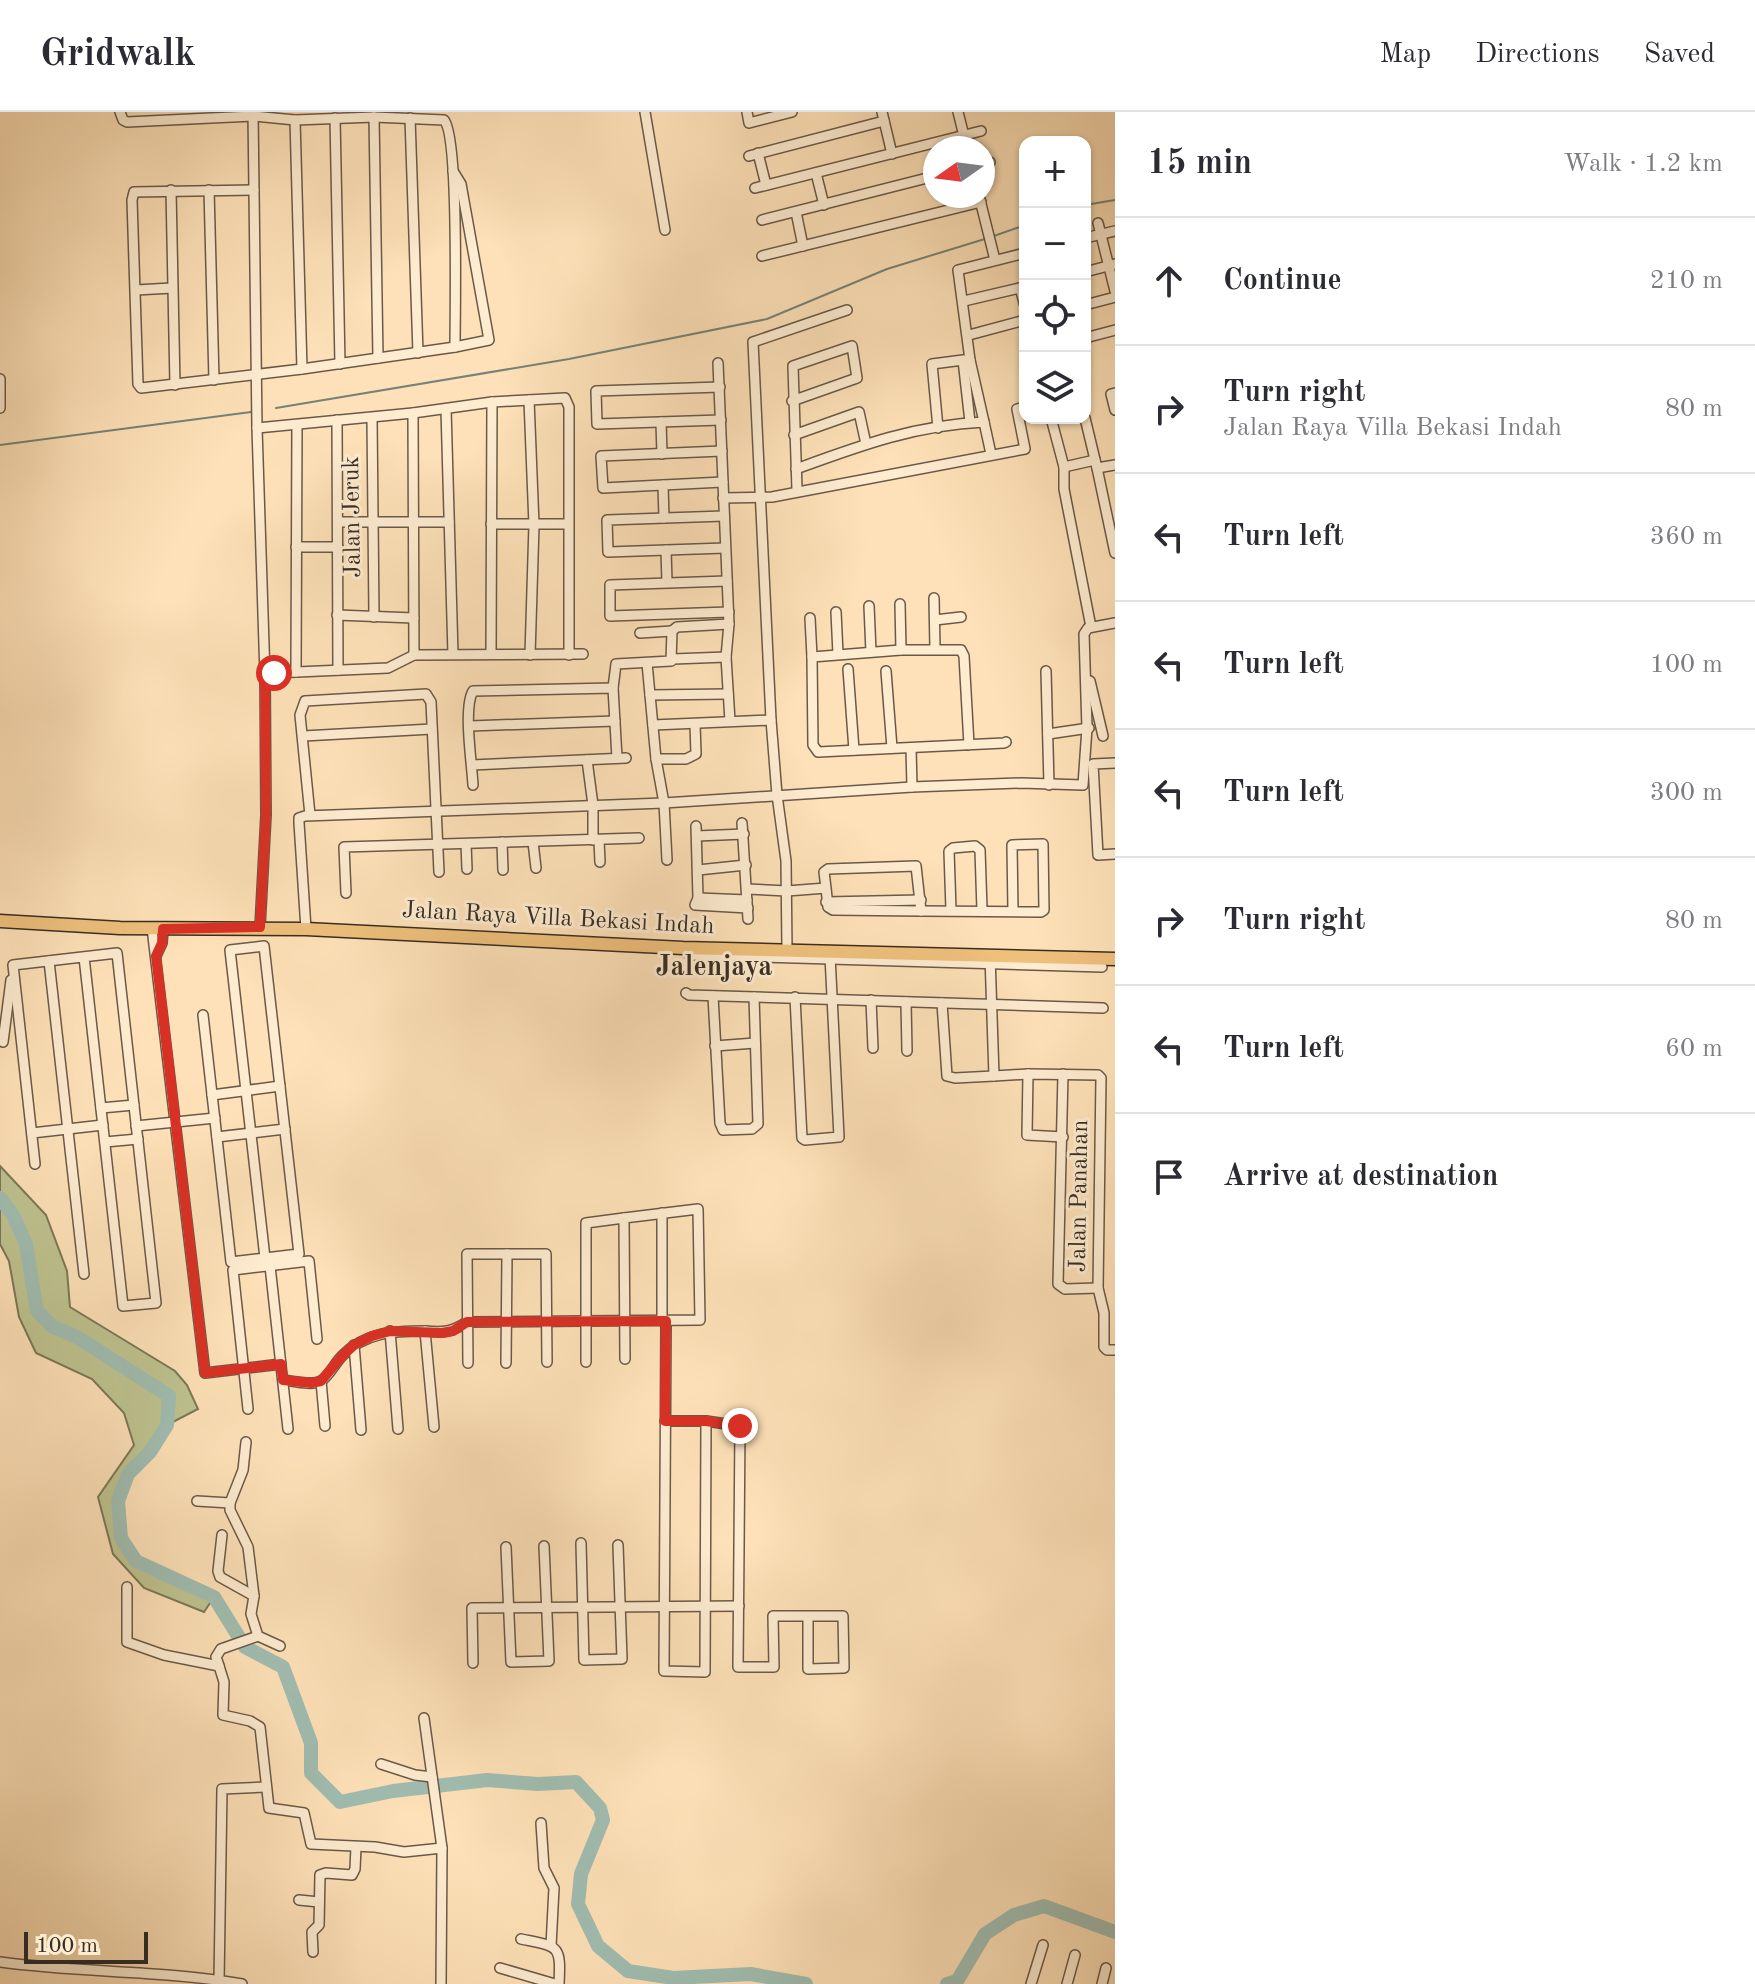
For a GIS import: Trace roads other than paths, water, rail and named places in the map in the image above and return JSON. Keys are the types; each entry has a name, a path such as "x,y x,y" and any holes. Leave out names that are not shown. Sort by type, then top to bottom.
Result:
{"main road":[{"name":"Jalan Raya Villa Bekasi Indah","path":"0,921 49,926 260,927 683,948 787,950 830,955 990,960 1115,959"}],"street":[{"path":"120,112 121,118 127,122 253,114 295,120 374,117 440,119 448,123 453,171 455,347"},
{"path":"645,112 665,230"},
{"path":"747,112 749,123 792,112"},
{"path":"958,112 963,136 981,131"},
{"path":"253,114 265,676 266,815 260,927"},
{"path":"374,117 378,358"},
{"path":"766,185 754,154 883,117 892,154"},
{"path":"335,118 340,364"},
{"path":"410,118 418,353"},
{"path":"295,120 302,369"},
{"path":"755,188 923,146"},
{"path":"254,190 138,190 132,196 138,386 142,389 340,364 487,341 490,336 461,184 453,171"},
{"path":"816,173 824,205"},
{"path":"762,220 923,179"},
{"path":"171,190 175,385"},
{"path":"209,190 214,380"},
{"path":"762,256 946,208"},
{"path":"982,208 995,260"},
{"path":"796,212 803,246"},
{"path":"1091,303 1115,294 1112,265 1098,223"},
{"path":"1091,236 1115,231"},
{"path":"970,422 969,335 958,270 1019,254"},
{"path":"1091,270 1112,265"},
{"path":"136,290 172,288"},
{"path":"964,301 1019,289"},
{"path":"787,950 787,891 771,720 753,342 847,310"},
{"path":"969,335 1019,322"},
{"path":"1091,336 1115,330"},
{"path":"792,401 857,378 852,346 793,366 792,401 797,490"},
{"path":"967,360 991,454"},
{"path":"938,428 932,364 967,360"},
{"path":"718,363 729,612 726,657 730,721"},
{"path":"0,379 0,408"},
{"path":"720,387 596,391 597,424 721,420"},
{"path":"1115,393 1111,394 1115,410"},
{"path":"258,423 297,425 492,402 565,398 568,402 569,655"},
{"path":"529,400 534,525 530,655"},
{"path":"491,653 492,402"},
{"path":"446,409 453,654"},
{"path":"794,435 859,412 866,444"},
{"path":"413,413 414,655"},
{"name":"Jalan Jeruk","path":"372,418 374,617"},
{"path":"337,420 338,670"},
{"path":"661,422 662,454"},
{"path":"796,469 895,434 984,422"},
{"path":"723,498 772,497 1025,449 1020,424"},
{"path":"1053,424 1064,467 1064,489 1091,627"},
{"path":"1086,424 1115,553"},
{"path":"296,672 297,425"},
{"path":"722,451 601,456 603,488 723,482"},
{"path":"1064,467 1115,465"},
{"path":"663,485 664,518"},
{"path":"724,516 607,520 608,552 725,548"},
{"path":"338,522 449,522"},
{"path":"491,524 568,524"},
{"path":"296,547 338,547"},
{"path":"666,550 667,582"},
{"path":"727,581 610,585 610,616 729,612"},
{"path":"934,598 935,649"},
{"path":"900,604 901,650"},
{"path":"869,606 871,652"},
{"path":"836,612 838,654"},
{"path":"337,615 414,618"},
{"path":"935,620 961,617"},
{"path":"810,618 815,750 818,752 1006,742"},
{"path":"306,929 299,820 310,815 664,803 912,787 1021,783 1083,785 1087,728 1084,634 1091,627 1115,623"},
{"path":"640,633 729,624"},
{"path":"672,631 673,659"},
{"path":"812,657 901,650 958,649 964,652 969,745"},
{"path":"265,676 388,668 414,655 583,654"},
{"path":"472,765 622,758 615,721 613,688 616,664 726,657"},
{"path":"1048,734 1087,728 1102,731 1085,659"},
{"path":"647,663 656,759 664,803 667,860"},
{"path":"848,669 854,750"},
{"path":"886,671 892,748"},
{"path":"1046,671 1049,785"},
{"path":"473,785 470,696 473,691 613,688"},
{"path":"310,815 300,710 305,701 426,694 431,702 439,872"},
{"path":"650,695 728,694"},
{"path":"653,725 771,720"},
{"path":"470,726 615,721"},
{"path":"656,759 686,759 696,754 695,724"},
{"path":"303,736 432,729"},
{"path":"911,748 912,787"},
{"path":"587,760 600,862"},
{"path":"1115,763 1093,764 1098,855 1115,854"},
{"path":"748,919 747,899 746,865 743,829 697,831 698,898 747,899 787,891 826,888"},
{"path":"346,893 344,847 639,838"},
{"path":"502,842 503,870"},
{"path":"533,842 536,868"},
{"path":"466,844 467,869"},
{"path":"921,905 916,866 828,869 824,872 826,902 833,910 921,905 951,910 1041,912 1045,909 1043,844 1012,845 1013,911"},
{"path":"951,910 949,851 975,846 980,850 982,910"},
{"path":"698,870 746,865"},
{"path":"158,928 156,956 205,1373 281,1364"},
{"path":"248,1409 233,1270 268,1262 299,1254 264,946 230,950 251,1133 268,1262 281,1364 288,1429"},
{"path":"13,965 117,953 156,1303 123,1306 84,957"},
{"path":"689,955 830,955 840,1136 802,1139 795,997"},
{"path":"994,1076 990,960 1102,967"},
{"path":"49,961 84,1274"},
{"path":"13,965 35,1164"},
{"path":"13,965 2,1043 22,1039"},
{"path":"686,993 1103,1008"},
{"path":"713,996 720,1123 725,1131 757,1127 754,997"},
{"path":"871,1000 873,1048"},
{"path":"906,1002 907,1051"},
{"path":"942,1003 947,1076 1063,1074 1058,1284 1065,1289 1098,1288"},
{"path":"203,1015 231,1262 309,1261 317,1339"},
{"path":"715,1046 755,1043"},
{"path":"1028,1074 1027,1135 1063,1137"},
{"name":"Jalan Panahan","path":"1063,1074 1098,1075 1102,1080 1098,1288 1104,1313 1104,1347 1115,1350"},
{"path":"212,1095 280,1086"},
{"path":"101,1108 134,1105"},
{"path":"136,1123 214,1115"},
{"path":"32,1133 103,1125"},
{"path":"217,1137 285,1129"},
{"path":"105,1142 138,1139"},
{"path":"283,1380 321,1381 354,1345 390,1331 442,1333 453,1331 467,1322 586,1322 700,1320 698,1209 586,1223 586,1322 586,1362"},
{"path":"662,1213 664,1671 705,1672 706,1421"},
{"path":"624,1218 625,1359"},
{"path":"468,1363 467,1254 546,1254 547,1362"},
{"path":"506,1363 507,1254"},
{"path":"1104,1313 1115,1313"},
{"path":"390,1331 398,1429"},
{"path":"425,1331 434,1427"},
{"path":"354,1345 361,1430"},
{"path":"321,1381 325,1426"},
{"path":"665,1421 706,1421 740,1426 738,1667 774,1667 773,1616 808,1616 843,1616 844,1668 808,1669 808,1616"},
{"path":"246,1442 243,1470 230,1503 232,1517 248,1547 254,1596 251,1614 254,1638"},
{"path":"197,1501 230,1503"},
{"path":"222,1535 220,1577 254,1596"},
{"path":"581,1543 584,1660 622,1659 618,1545"},
{"path":"506,1547 511,1662 549,1661 544,1546"},
{"path":"127,1587 128,1643 164,1655 219,1666"},
{"path":"473,1663 472,1608 739,1606"},
{"path":"280,1646 254,1638 218,1652 224,1682 223,1715 250,1721 260,1727 269,1808 304,1813 311,1844 375,1847 404,1852 442,1848"},
{"path":"424,1718 442,1848 441,1984"},
{"path":"381,1764 432,1780"},
{"path":"219,1981 222,1790 265,1787"},
{"path":"541,1823 544,1868 554,1888 551,1946"},
{"path":"313,1952 312,1932 319,1925 320,1875 352,1875 356,1847"},
{"path":"299,1900 319,1902"},
{"path":"500,1968 557,1984 558,1950 521,1939"},
{"path":"1031,1984 1043,1945"},
{"path":"1067,1984 1075,1955"},
{"path":"0,1962 242,1984"},
{"path":"1102,1984 1106,1968"}],"waterway":[{"path":"1091,204 1115,200"},
{"path":"994,236 1019,227"},
{"path":"276,408 569,359 767,319 887,269 988,238"},
{"path":"0,445 251,412"},
{"path":"0,1198 13,1215 26,1244 37,1311 53,1327 77,1337 169,1396 167,1425 150,1452 128,1474 118,1501 121,1538 136,1561 214,1597 245,1647 283,1667 311,1743 311,1773 340,1802 393,1791 487,1780 538,1784 576,1782 600,1808 603,1820 581,1874 578,1904 598,1946 628,1971 673,1978 751,1974 806,1984"},
{"path":"947,1984 957,1981 985,1934 1014,1915 1044,1906 1115,1932"}],"district":[{"name":"Jalenjaya","path":"714,968"}]}
